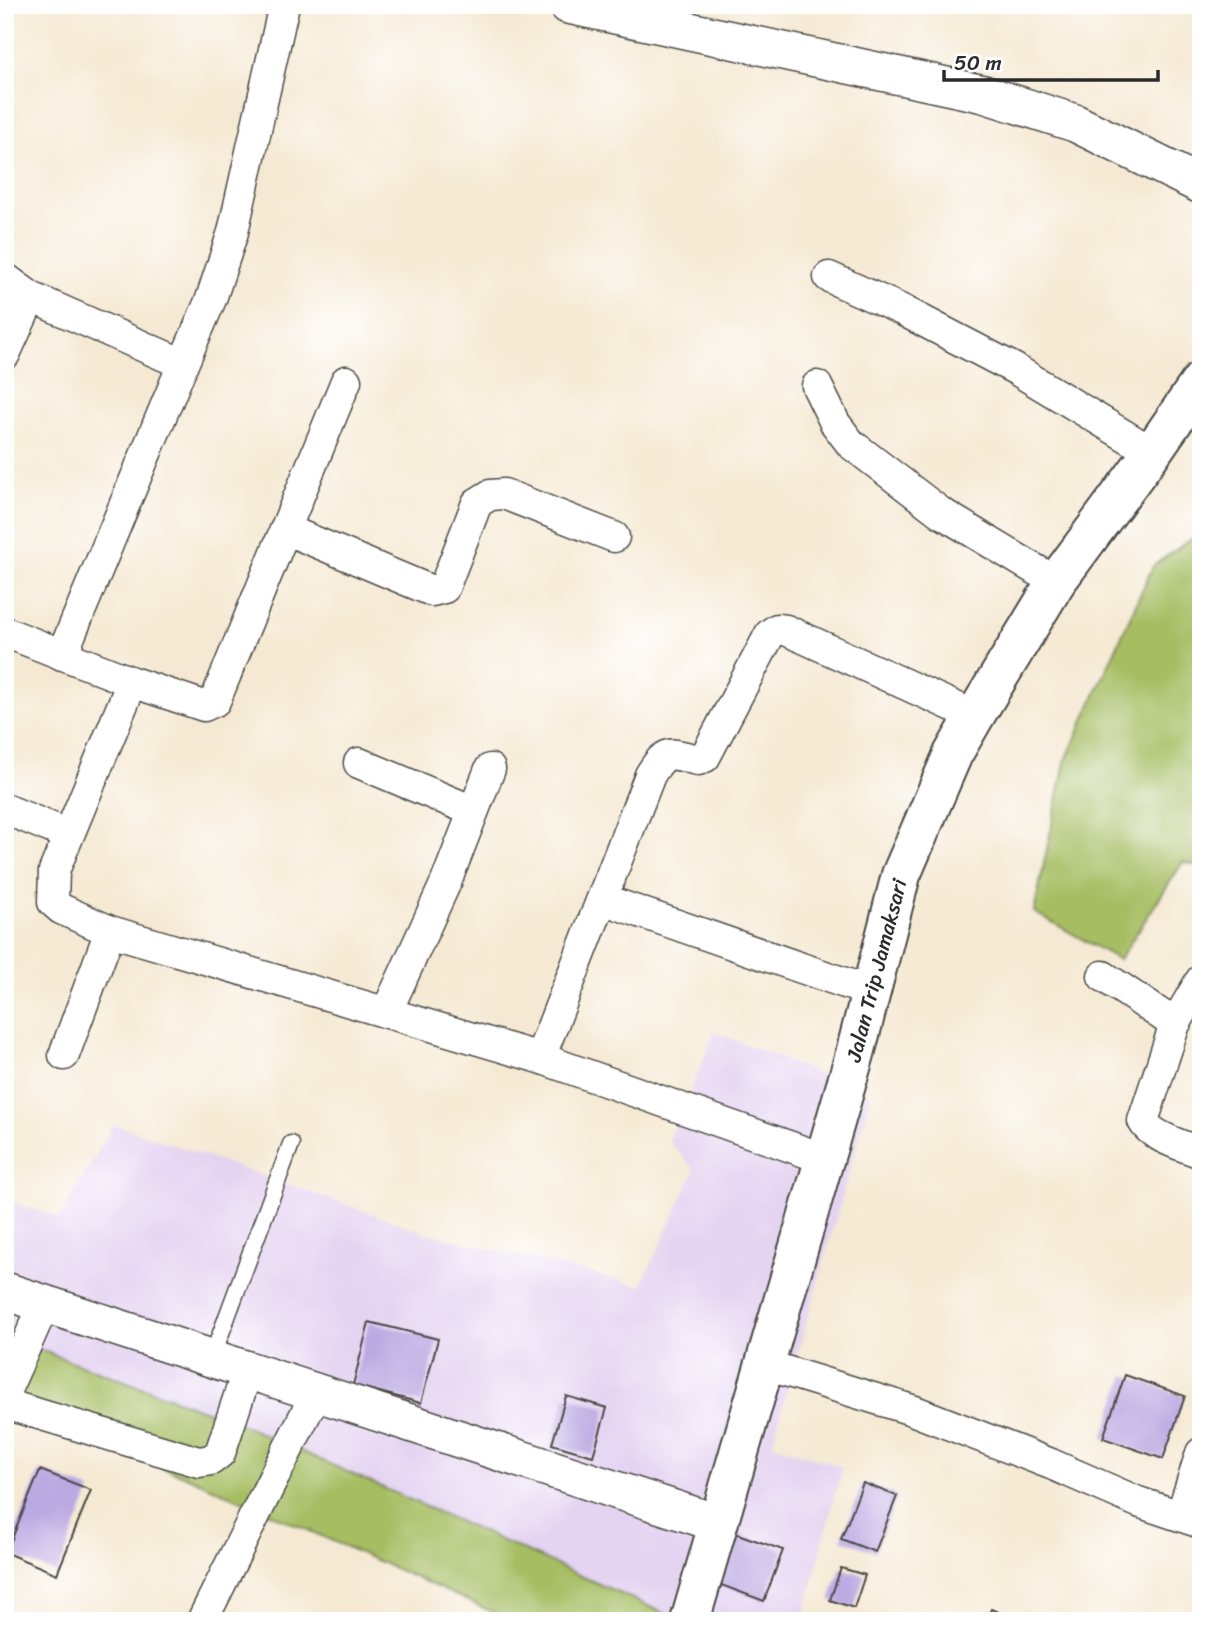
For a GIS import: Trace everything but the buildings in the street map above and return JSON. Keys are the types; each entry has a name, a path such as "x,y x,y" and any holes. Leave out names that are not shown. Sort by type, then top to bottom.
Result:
{"main road":[{"name":"Jalan Trip Jamaksari","path":"690,1621 855,1054 901,875 953,754 1056,582 1153,452 1201,381"}],"street":[{"path":"62,655 211,299 233,232 284,5"},
{"path":"568,5 645,13 984,94 1075,123 1201,185"},
{"path":"829,277 902,310 1015,369 1153,452"},
{"path":"5,278 31,297 183,364"},
{"path":"5,354 31,297"},
{"path":"5,632 132,682 204,706 215,701 346,381"},
{"path":"817,386 835,423 851,444 940,512 1056,582"},
{"path":"287,530 432,592 444,588 477,503 490,495 504,494 614,537"},
{"path":"540,1058 657,763 666,755 675,752 698,760 705,757 769,634 777,629 786,630 975,716"},
{"path":"132,682 54,872 53,902 61,909 110,932 540,1058 825,1158"},
{"path":"359,763 473,811"},
{"path":"387,1011 446,882 490,769"},
{"path":"5,810 69,835"},
{"path":"602,899 870,996"},
{"path":"64,1055 110,932"},
{"path":"1103,976 1175,1024"},
{"path":"1201,980 1175,1024 1143,1121 1162,1136 1201,1153"},
{"path":"5,1291 44,1306 717,1523"},
{"path":"5,1392 44,1306"},
{"path":"766,1365 912,1410 1051,1464 1138,1502 1191,1519 1201,1453"},
{"path":"5,1404 199,1462 211,1460 220,1453 247,1372"},
{"path":"202,1621 309,1391"}],"lane":[{"path":"211,1360 291,1144"}],"shaded area":[{"path":"715,1032 871,1095 772,1444 842,1467 803,1621 682,1621 231,1420 5,1337 5,1200 60,1218 114,1124 427,1233 641,1286 695,1170 669,1141"}],"green space":[{"path":"1201,532 1201,867 1183,862 1119,960 1034,912 1065,762 1153,566"},
{"path":"5,1337 231,1420 682,1621 513,1621 188,1477 5,1408"}]}
